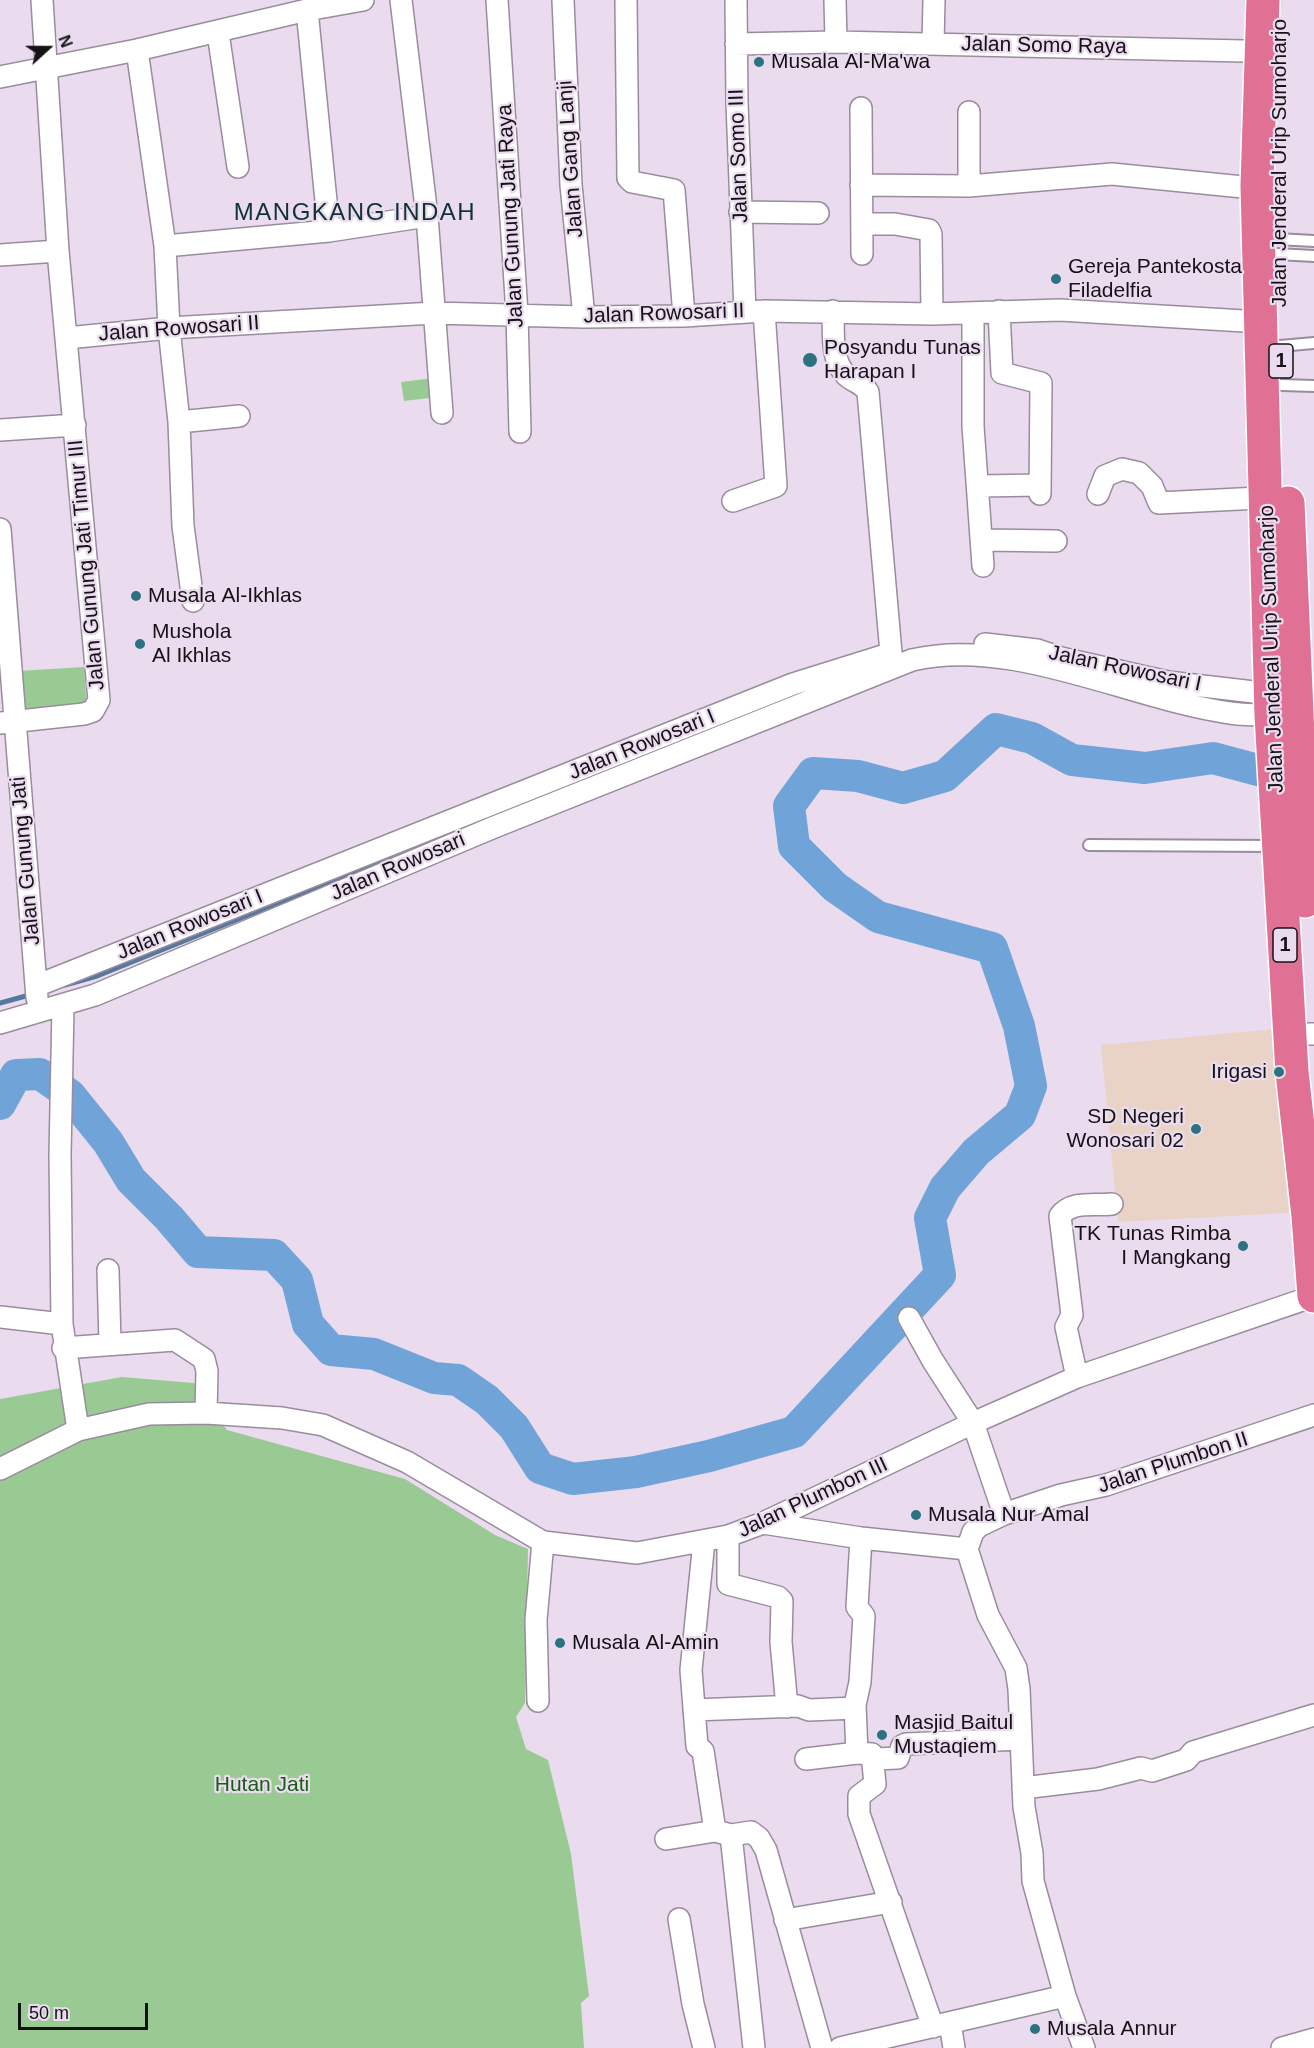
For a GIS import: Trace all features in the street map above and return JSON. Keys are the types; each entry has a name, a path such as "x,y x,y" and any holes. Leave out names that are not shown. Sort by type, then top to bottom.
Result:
{"highway":[{"path":"1248,0 1244,51 1243,187 1262,330"},
{"name":"Jalan Jenderal Urip Sumoharjo","path":"1263,0 1257,186 1262,330 1262,506 1292,708"},
{"name":"Jalan Jenderal Urip Sumoharjo","path":"1281,0 1277,247 1262,330 1298,386 1292,708 1287,827 1292,1072 1308,1216 1314,1296"},
{"name":"1","path":"1287,827 1312,1034 1314,1101"}],"street":[{"name":"Jalan Gunung Jati Timur III","path":"7,722 84,714 93,711 99,700 58,251 42,0"},
{"path":"0,77 45,66 218,33 307,10 363,0"},
{"path":"401,0 427,216 442,413"},
{"name":"Jalan Gunung Jati Raya","path":"497,0 517,314 520,432"},
{"name":"Jalan Gang Lanji","path":"563,0 571,184 584,317"},
{"path":"626,0 628,178 632,182 674,189 684,316"},
{"name":"Jalan Somo III","path":"732,501 776,486 755,311 740,212 736,0"},
{"path":"835,0 836,42"},
{"path":"933,44 934,0"},
{"path":"307,10 329,231"},
{"path":"218,33 238,167"},
{"name":"Jalan Somo Raya","path":"736,44 836,42 1244,51"},
{"path":"137,50 165,246 169,328 179,422 183,526 193,601"},
{"path":"861,108 862,254"},
{"path":"969,112 969,186"},
{"path":"861,185 969,186 1112,174 1243,187"},
{"path":"740,212 818,213"},
{"path":"165,246 329,231 427,216"},
{"path":"862,224 921,240 932,314"},
{"path":"0,255 58,251"},
{"name":"Jalan Rowosari II","path":"67,338 169,328 434,313 584,317 684,316 755,311 932,314 1060,310 1262,330"},
{"path":"833,311 835,355 846,376 864,386 868,392 891,653"},
{"path":"979,486 1040,490 1041,383 1002,373 999,311"},
{"path":"973,312 973,426 983,566"},
{"path":"179,422 239,416"},
{"path":"0,430 75,425"},
{"path":"1098,494 1105,476 1122,469 1139,473 1152,486 1159,503 1262,506"},
{"name":"Jalan Gunung Jati","path":"0,529 7,722 37,996"},
{"path":"982,540 1056,541"},
{"name":"Jalan Rowosari I","path":"37,996 793,684 891,653 934,644 1016,646 1168,682 1292,708"},
{"name":"Jalan Rowosari I","path":"794,706 895,665 925,657 954,655 998,657 1230,713 1292,708"},
{"name":"Jalan Rowosari","path":"0,1023 37,996 63,1007 794,706"},
{"path":"63,1007 62,1324 63,1348 78,1430"},
{"path":"1077,1377 1066,1327 1072,1315 1060,1216 1072,1207 1112,1204"},
{"path":"108,1270 110,1343"},
{"name":"Jalan Plumbon III","path":"0,1469 78,1430 149,1414 206,1413 282,1419 323,1425 406,1462 543,1542 637,1553 728,1536 763,1523 973,1423 1077,1377 1314,1296"},
{"path":"0,1317 62,1324"},
{"path":"909,1318 933,1361 973,1423 1004,1514"},
{"path":"63,1348 175,1340 204,1359 207,1371 206,1413"},
{"name":"Jalan Plumbon II","path":"968,1549 973,1532 979,1526 1004,1514 1061,1495 1106,1485 1314,1414"},
{"path":"763,1523 861,1538 968,1549 988,1616 1016,1668 1023,1788 1035,1889 1065,1996 1084,2048"},
{"path":"728,1536 728,1584 778,1597 782,1601 781,1642 787,1707"},
{"path":"861,1538 857,1607 864,1616 860,1682 855,1708 874,1786 865,1791 857,1802 859,1814 891,1902 942,2025 954,2048"},
{"path":"704,1541 691,1670 696,1746 703,1751 723,1833 754,2048"},
{"path":"538,1701 536,1620 543,1542"},
{"path":"694,1710 787,1707 809,1710 855,1708"},
{"path":"1023,1788 1098,1779 1141,1768 1152,1771 1186,1760 1193,1752 1314,1715"},
{"path":"806,1759 865,1756 898,1758 902,1746 906,1744 1021,1739"},
{"path":"666,1839 751,1832 759,1838 766,1850 822,2048"},
{"path":"785,1920 891,1902"},
{"path":"679,1919 693,2004 704,2048"},
{"path":"840,2048 1065,1996"},
{"path":"1282,2048 1314,2039"}],"lane":[{"path":"1277,247 1314,241"},
{"path":"1277,247 1314,256"},
{"path":"1262,330 1314,343"},
{"path":"1089,846 1287,827"}],"shaded area":[{"name":"SD Negeri Wonosari 02","path":"1275,1029 1289,1213 1118,1222 1101,1045"}],"green space":[{"path":"434,378 437,397 404,401 401,382"},
{"path":"84,667 87,711 20,715 18,671"},
{"name":"Hutan Jati","path":"122,1377 194,1383 227,1430 405,1479 495,1535 528,1549 525,1703 516,1717 526,1749 548,1760 571,1854 589,1996 581,2003 584,2048 0,2048 0,1399"}],"waterway":[{"path":"1210,697 1242,705"},
{"path":"0,1104 16,1075 40,1074 70,1095 108,1142 131,1180 169,1218 198,1252 274,1255 297,1280 308,1324 331,1350 374,1354 434,1378 458,1380 487,1400 514,1427 540,1468 573,1479 636,1472 709,1456 794,1432 940,1275 930,1218 945,1188 976,1152 1020,1115 1031,1086 1019,1026 992,948 878,917 835,887 794,846 789,806 813,773 858,776 903,788 945,776 996,729 1032,738 1072,760 1145,768 1213,758 1299,781"},
{"path":"509,810 586,778"},
{"path":"65,985 97,976 489,818"},
{"path":"0,1003 33,994"}],"place":[{"name":"Musala Al-Ma'wa","path":"759,62"},
{"name":"Gereja Pantekosta Filadelfia","path":"1056,279"},
{"name":"Posyandu Tunas Harapan I","path":"810,360"},
{"name":"Musala Al-Ikhlas","path":"136,596"},
{"name":"Mushola Al Ikhlas","path":"140,644"},
{"name":"Irigasi","path":"1279,1072"},
{"name":"SD Negeri Wonosari 02","path":"1196,1129"},
{"name":"TK Tunas Rimba I Mangkang","path":"1243,1246"},
{"name":"Musala Nur Amal","path":"916,1515"},
{"name":"Musala Al-Amin","path":"560,1643"},
{"name":"Masjid Baitul Mustaqiem","path":"882,1735"},
{"name":"Musala Annur","path":"1035,2029"}],"district":[{"name":"MANGKANG INDAH","path":"355,213"}]}
